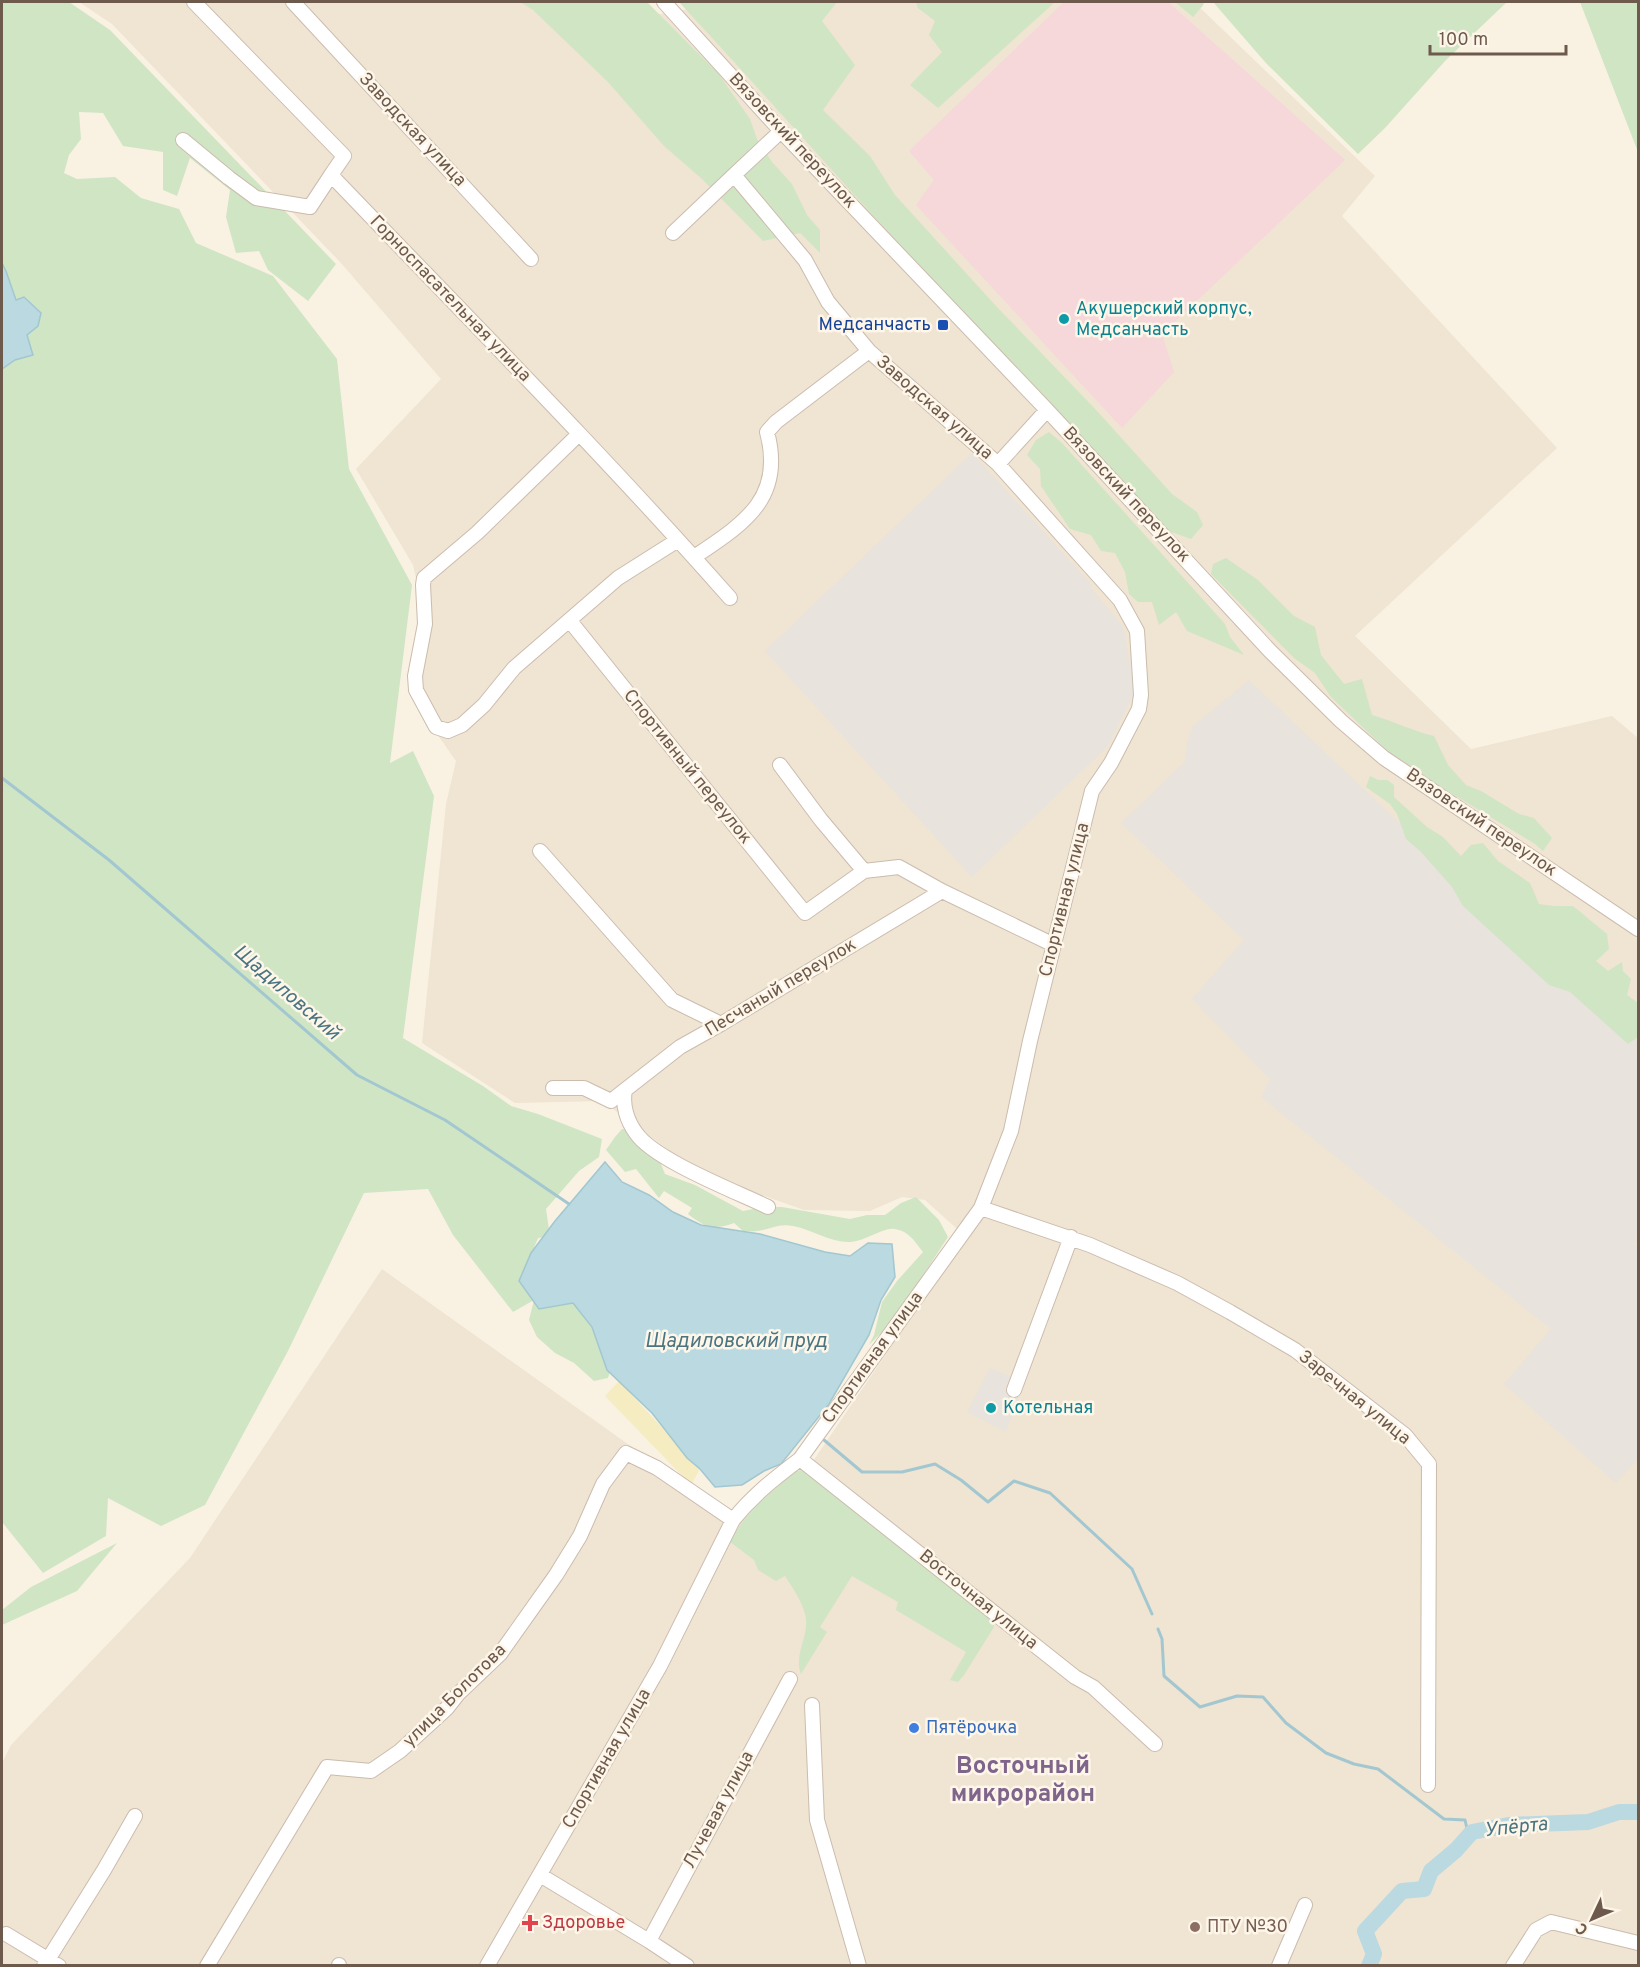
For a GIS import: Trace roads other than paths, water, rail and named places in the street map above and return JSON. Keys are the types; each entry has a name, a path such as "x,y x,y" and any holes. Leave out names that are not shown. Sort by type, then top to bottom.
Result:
{"street":[{"path":"183,140 256,198 310,207 344,156 194,2"},
{"name":"Заводская улица","path":"293,2 531,259"},
{"name":"Вязовский переулок","path":"664,2 781,131 1047,410 1270,651 1341,721 1384,758 1638,929"},
{"path":"673,233 781,131"},
{"name":"Горноспасательная улица","path":"331,175 579,434 730,598"},
{"name":"Заводская улица","path":"734,175 805,260 828,302 869,351 998,464 1120,600 1137,631 1141,695"},
{"name":"Заводская улица","path":"694,557 732,531 749,516 763,495 772,472 772,451 767,432 776,422 869,351"},
{"path":"998,464 1047,410"},
{"path":"579,434 477,533 424,578 425,624 415,676 416,690 423,707 436,727 448,731 462,725 484,705 514,668 618,579 678,540"},
{"name":"Спортивный переулок","path":"570,621 805,913 864,871"},
{"name":"Спортивная улица","path":"487,1965 660,1666 733,1520 749,1500 800,1460 981,1208 1011,1131 1030,1041 1092,791 1111,763 1139,709 1141,695"},
{"path":"780,765 821,820 864,871 899,867 942,891 1054,945"},
{"path":"540,851 672,1000 721,1024"},
{"name":"Песчаный переулок","path":"625,1090 680,1047 942,891"},
{"path":"553,1088 584,1088 611,1101 625,1090"},
{"path":"625,1090 624,1109 636,1134 655,1151 768,1207"},
{"name":"Заречная улица","path":"981,1208 1071,1237 1177,1283 1295,1350 1405,1435 1430,1464 1428,1785"},
{"path":"1014,1390 1071,1237"},
{"name":"улица Болотова","path":"207,1965 327,1767 371,1771 400,1751 447,1708 458,1694 500,1654 580,1536 603,1484 626,1453 657,1468 733,1520"},
{"name":"Восточная улица","path":"800,1460 1075,1677 1093,1687 1155,1744"},
{"name":"Лучевая улица","path":"649,1941 790,1679"},
{"path":"813,1705 817,1820 859,1965"},
{"path":"6,1934 50,1963 135,1816"},
{"path":"540,1875 687,1965"},
{"path":"1279,1965 1305,1905"},
{"path":"1513,1965 1536,1930 1551,1922 1638,1943"}],"water":[{"path":"2,263 16,300 24,297 41,313 38,326 27,335 33,355 15,360 2,369"},
{"name":"Щадиловский пруд","path":"605,1162 622,1182 649,1195 673,1212 701,1225 760,1234 825,1252 850,1256 868,1243 892,1244 895,1277 881,1300 869,1335 829,1404 781,1464 764,1471 742,1485 715,1487 687,1458 652,1413 607,1370 592,1327 573,1303 539,1309 519,1281 531,1253"}],"waterway":[{"name":"Щадиловский","path":"2,778 109,860 357,1075 445,1120 569,1204"},
{"name":"Щадиловский","path":"824,1440 862,1472 902,1472 935,1464 961,1480 988,1502 1014,1481 1050,1493 1132,1569 1152,1614"},
{"name":"Щадиловский","path":"1158,1629 1162,1639 1164,1676 1200,1707 1237,1696 1263,1697 1286,1723 1326,1753 1354,1764 1378,1769 1444,1819 1465,1820 1469,1837"},
{"name":"Упёрта","path":"1369,1966 1374,1954 1365,1931 1402,1891 1424,1889 1431,1871 1456,1850 1472,1832 1509,1825 1588,1822 1619,1812 1638,1812"}],"place":[{"name":"Акушерский корпус, Медсанчасть","path":"1064,319"},
{"name":"Медсанчасть","path":"943,325"},
{"name":"Котельная","path":"991,1408"},
{"name":"Пятёрочка","path":"914,1728"},
{"name":"Здоровье","path":"530,1923"},
{"name":"ПТУ №30","path":"1195,1927"}],"district":[{"name":"Восточный микрорайон","path":"1023,1781"}]}
